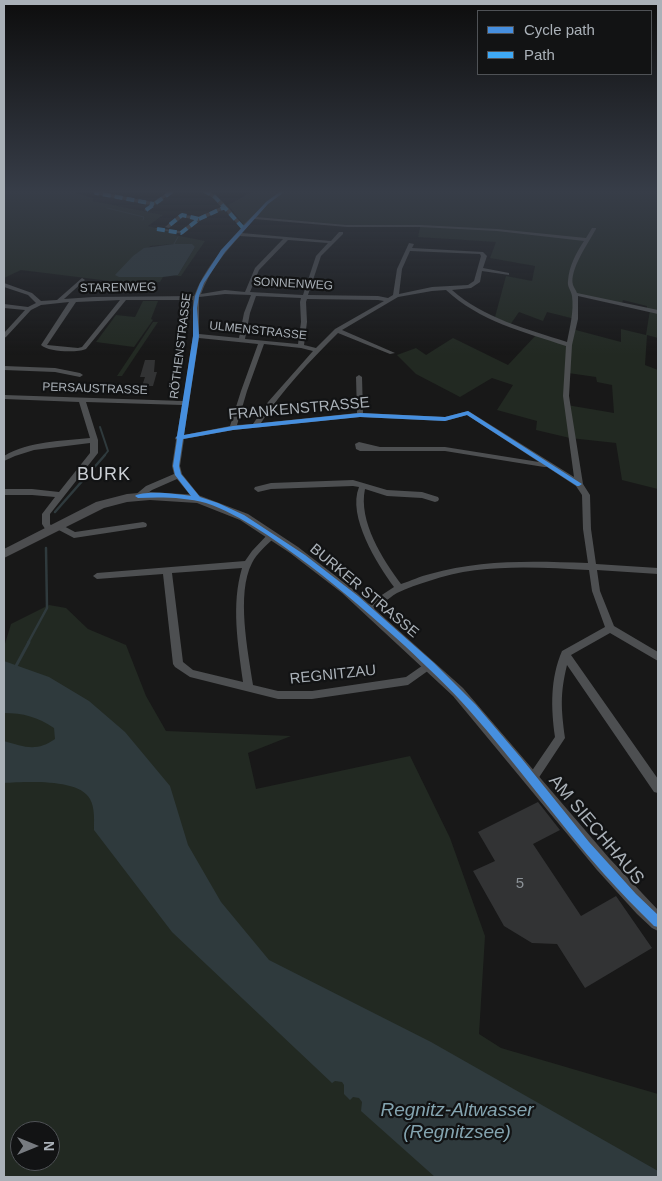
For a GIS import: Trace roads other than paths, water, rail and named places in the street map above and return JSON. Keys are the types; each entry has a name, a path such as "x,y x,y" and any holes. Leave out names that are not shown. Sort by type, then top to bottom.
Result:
{"main road":[{"name":"BURKER STRASSE","path":"4,554 100,505 138,496 198,499 244,517 318,567 368,608 473,707 532,778"},
{"name":"AM SIECHHAUS","path":"532,778 620,884 658,922"}],"street":[{"name":"RÖTHENSTRASSE","path":"178,475 176,466 179,438 196,336 196,297 215,263 229,245"},
{"path":"242,340 250,293 257,270 280,245"},
{"path":"302,346 303,302 319,256 328,245"},
{"path":"583,245 570,276 570,284 575,294 574,319 569,345 567,405 580,484 586,494 587,529 596,591 610,628 658,657"},
{"path":"255,426 270,403 337,330 396,296 446,288 469,287 477,282 484,256 481,253 410,246 400,261 396,281 396,296"},
{"path":"480,269 507,274"},
{"path":"59,301 82,280"},
{"path":"4,285 30,294 40,303 29,309 4,336"},
{"path":"446,288 464,303 510,324 569,345"},
{"name":"SONNENWEG","path":"196,297 225,292 305,298 378,298 388,300"},
{"path":"575,294 658,312"},
{"name":"STARENWEG","path":"40,303 74,300 196,297"},
{"path":"74,300 44,345 47,347 79,350 84,348 124,299"},
{"path":"4,306 29,309"},
{"path":"337,330 392,353"},
{"name":"ULMENSTRASSE","path":"196,336 302,346 317,350"},
{"path":"233,428 262,342"},
{"path":"4,368 55,370 80,375"},
{"name":"FRANKENSTRASSE","path":"359,377 360,415"},
{"name":"PERSAUSTRASSE","path":"4,397 185,403"},
{"path":"82,399 94,440 94,453 46,514 46,524 74,535 143,525"},
{"name":"FRANKENSTRASSE","path":"179,438 233,428 360,415 445,419 468,413 580,484"},
{"path":"4,459 11,453 24,450 94,440"},
{"path":"377,448 446,449 549,466"},
{"path":"138,496 149,488 178,475 198,499"},
{"path":"258,489 271,486 352,483 387,493 422,495 435,499"},
{"path":"363,486 360,492 363,523 377,557 399,588"},
{"path":"4,492 61,495"},
{"path":"248,688 241,592 247,564 272,535"},
{"path":"97,576 247,564"},
{"path":"368,608 399,588 436,575 461,570 506,565 658,571"},
{"name":"REGNITZAU","path":"167,571 178,664 190,673 278,695 312,695 408,681 429,665"},
{"path":"532,778 560,738 556,708 557,688 565,654 610,628"},
{"path":"565,654 658,788"}],"water":[{"path":"166,245 193,245 195,247 178,275 119,277 115,275 133,256 144,248"},
{"name":"Regnitz-Altwasser (Regnitzsee)","path":"4,661 49,677 89,701 125,732 170,786 188,845 221,902 269,960 431,1042 658,1171 658,1177 435,1177 361,1111 362,1102 359,1098 353,1097 350,1100 344,1094 342,1082 335,1081 332,1083 172,932 94,830 93,806 84,792 63,784 4,783 4,741 36,747 55,739 54,728 42,721 24,715 4,713"}],"waterway":[{"path":"100,427 108,451 104,456"},
{"path":"55,512 105,455"},
{"path":"28,643 47,608 46,548"},
{"path":"16,666 29,642"}],"district":[{"name":"BURK","path":"104,475"}]}
